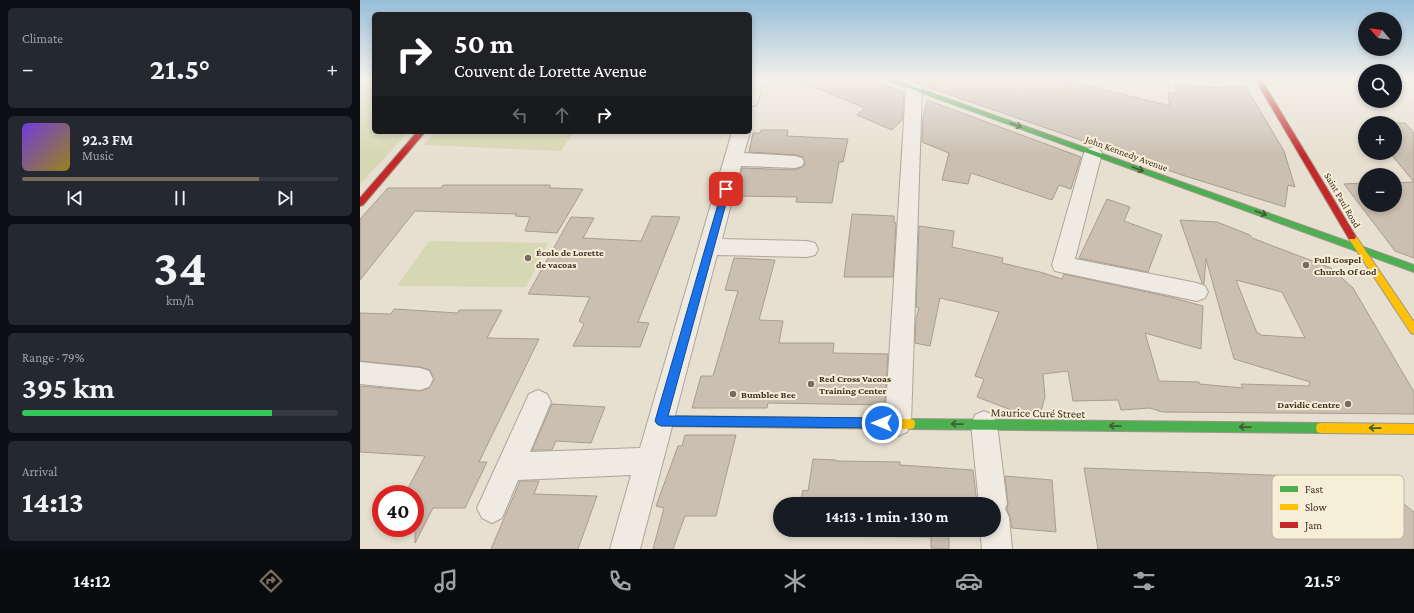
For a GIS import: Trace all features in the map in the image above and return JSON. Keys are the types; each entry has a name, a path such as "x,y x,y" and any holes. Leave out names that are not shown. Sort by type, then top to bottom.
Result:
{"street":[{"path":"898,423 913,105"},
{"name":"John Kennedy Avenue","path":"960,105 1359,248 1414,270"},
{"name":"Saint Paul Road","path":"1274,105 1359,248 1414,330"},
{"path":"360,203 419,134"},
{"path":"625,549 740,134"},
{"path":"1093,152 1063,265 1197,292"},
{"path":"734,159 795,162"},
{"path":"710,246 807,248"},
{"path":"360,373 420,379"},
{"path":"492,508 538,402"},
{"name":"Maurice Curé Street","path":"661,421 1414,429"},
{"path":"984,424 992,497"},
{"path":"509,467 650,461"},
{"path":"996,537 997,549"}],"green space":[{"path":"360,105 372,105 372,134 407,134 360,184"},
{"path":"433,134 573,134 561,151 423,145"},
{"path":"429,241 548,243 526,287 397,286"}],"building":[{"path":"857,105 903,105 902,120 892,130 857,115 865,108"},
{"path":"926,105 939,105 1081,157 1071,189 1059,185 1052,200 971,173 968,184 942,180 949,153 922,142 923,118"},
{"path":"978,105 1164,105 1170,106 1170,105 1256,105 1284,151 1295,187 1288,185 1285,207 1185,176"},
{"path":"1402,123 1405,123 1414,133 1414,182 1396,160 1402,160"},
{"path":"761,130 788,130 787,136 848,139 843,162 839,162 832,203 796,202 797,197 735,196 742,168 795,170 802,167 805,163 802,157 795,155 749,152 753,133 760,133"},
{"path":"1414,182 1414,258 1395,251 1365,212 1402,212 1402,183"},
{"path":"1358,183 1358,202 1344,184"},
{"path":"443,185 550,185 550,188 583,189 557,233 525,231 530,217 515,216 517,214 415,211 360,280 360,219 388,188 441,188"},
{"path":"1107,199 1130,207 1124,221 1162,235 1148,272 1079,258"},
{"path":"852,214 894,216 894,222 896,223 893,277 844,277"},
{"path":"652,216 680,217 638,322 649,323 640,347 573,346 584,324 579,321 590,297 528,294 571,217 594,218 583,238 641,241"},
{"path":"1180,220 1217,222 1250,235 1252,238 1331,268 1353,288 1414,392 1414,414 1162,412 1150,408 1121,410 1118,400 1073,401 1068,371 1043,374 1045,397 1041,411 1014,411 977,397 984,379 975,376 999,312 940,298 930,346 915,343 916,319 919,308 916,307 919,226 954,231 952,247 1003,258 1002,263 1062,279 1064,274 1170,297 1203,306 1201,349 1145,333 1159,381 1199,382 1199,384 1243,388 1241,384 1309,386 1310,382 1234,359 1206,259 1204,284 1202,283","holes":["1236,280 1282,292 1305,338 1260,335 1257,333"]},
{"path":"734,258 775,260 759,320 783,321 779,343 834,343 833,353 888,354 885,405 768,403 767,408 692,408 701,376 713,376 738,291 725,290"},
{"path":"394,309 458,313 459,310 502,310 487,338 539,339 479,462 487,462 465,508 433,508 424,526 424,485 410,485 425,456 360,452 360,386 420,391 429,388 434,380 430,370 420,367 360,361 360,313 391,314"},
{"path":"552,404 605,407 591,443 556,441 552,450 532,450"},
{"path":"685,435 736,435 716,516 685,516 673,549 653,549 664,508 656,506 678,446 682,446"},
{"path":"813,459 836,461 900,462 900,465 973,470 976,497 802,497 803,490 808,491"},
{"path":"1084,468 1272,475 1272,539 1404,539 1404,504 1414,512 1414,549 1098,549"},
{"path":"1005,476 1052,480 1056,532 1012,528 1007,509 1008,504"},
{"path":"520,481 539,481 534,494 597,496 578,549 491,549"},
{"path":"931,537 949,537 949,549 931,548"}],"traffic: fast":[{"path":"958,105 1414,269"},
{"path":"910,424 1321,428"}],"traffic: slow":[{"path":"1352,237 1414,330"},
{"path":"661,421 910,424"},
{"path":"1321,428 1414,429"}],"traffic: jam":[{"path":"1273,105 1352,237"},
{"path":"360,203 419,134"}],"place":[{"name":"École de Lorette de vacoas","path":"528,258"},
{"name":"Full Gospel Church Of God","path":"1306,265"},
{"name":"Red Cross Vacoas Training Center","path":"811,384"},
{"name":"Bumblee Bee","path":"733,394"},
{"name":"Davidic Centre","path":"1348,404"}],"route":[{"path":"726,189 661,421 882,423"}]}
